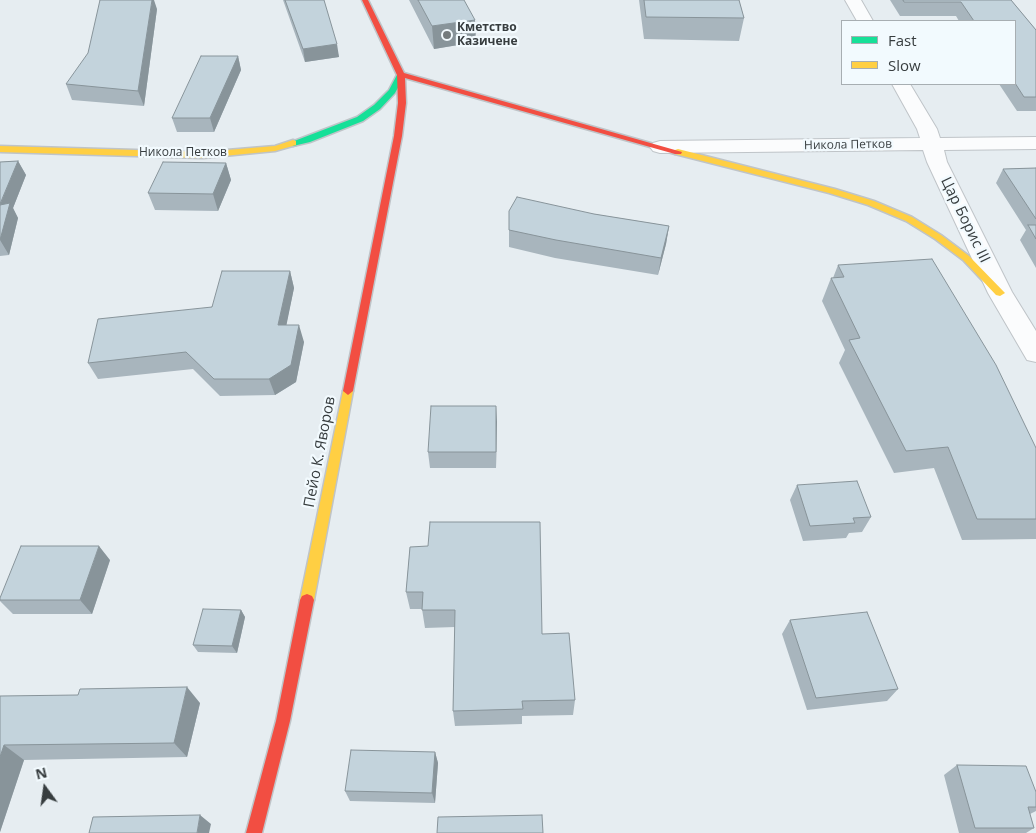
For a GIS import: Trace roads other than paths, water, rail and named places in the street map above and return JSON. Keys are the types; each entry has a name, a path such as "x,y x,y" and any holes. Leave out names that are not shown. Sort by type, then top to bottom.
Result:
{"street":[{"path":"365,0 401,75 871,203 909,219 966,258 1000,293"},
{"path":"853,0 864,20"},
{"name":"Никола Петков","path":"0,149 203,155 275,148 307,140 360,119 377,107 401,75"},
{"name":"Пейо К. Яворов","path":"254,833 283,721 397,144 402,103 401,75"},
{"name":"Цар Борис III","path":"902,85 927,129 936,162 1000,293 1036,353"},
{"name":"Никола Петков","path":"660,147 1036,143"}],"place":[{"name":"Кметство Казичене","path":"447,35"}]}
